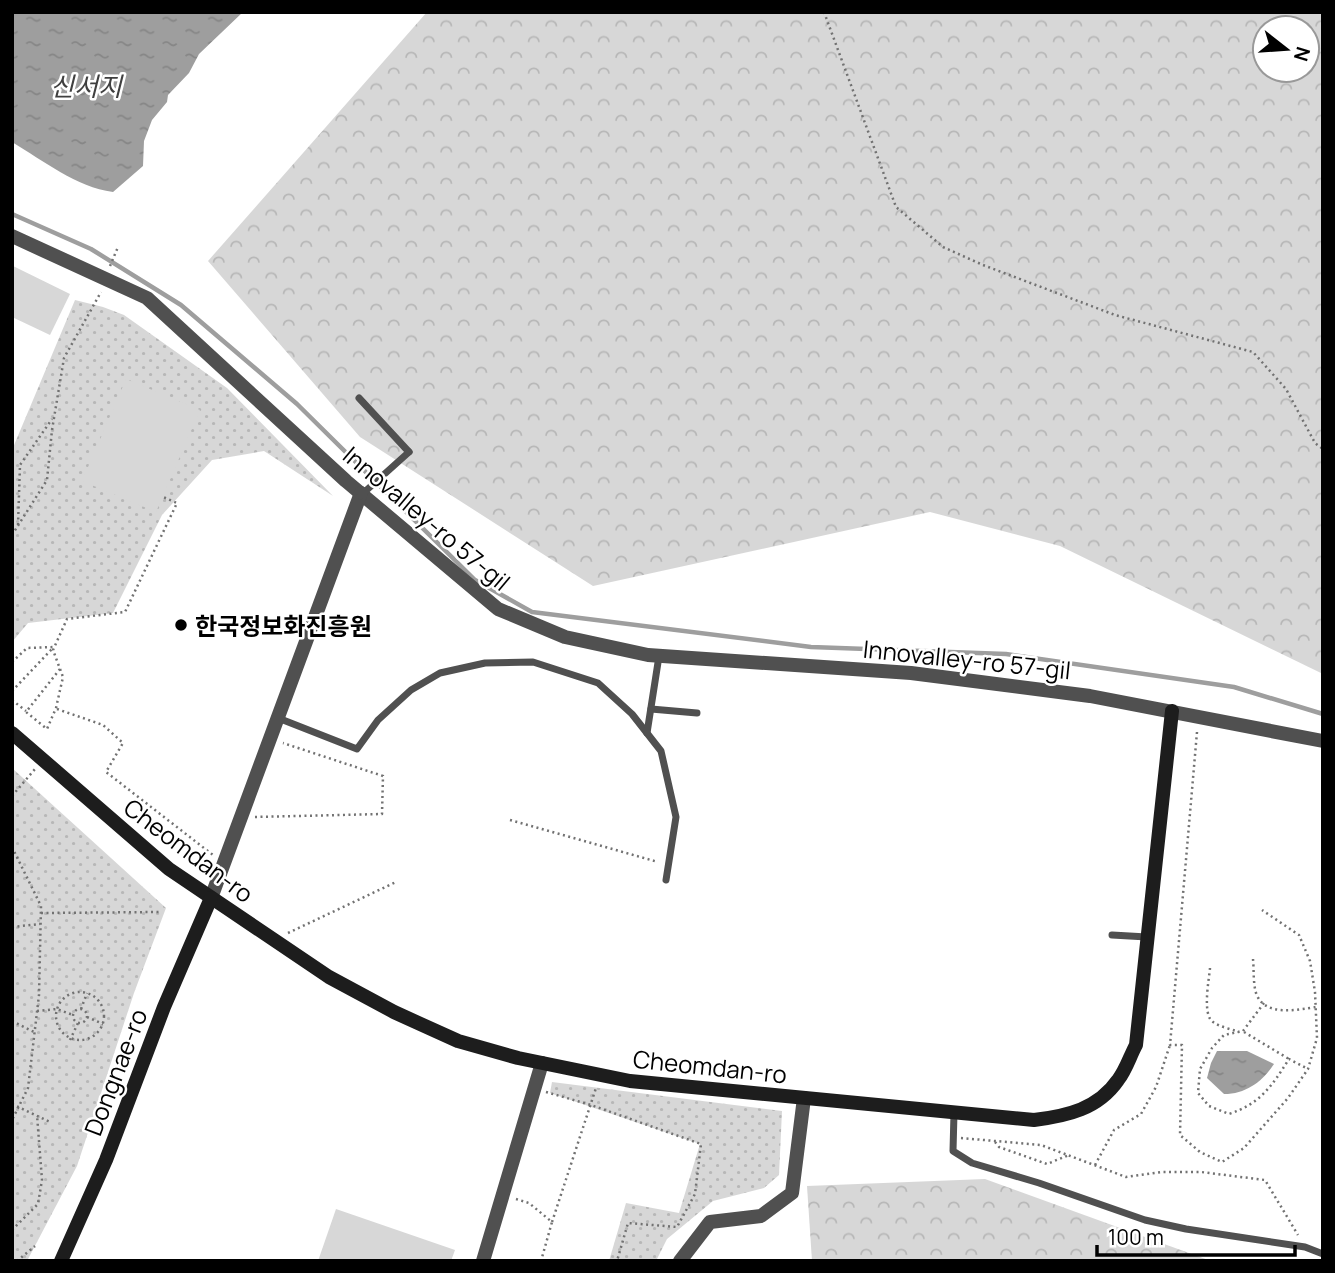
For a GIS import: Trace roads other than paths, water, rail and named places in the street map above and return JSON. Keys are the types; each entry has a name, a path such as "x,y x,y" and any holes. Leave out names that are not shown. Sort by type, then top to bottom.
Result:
{"street":[{"name":"Innovalley-ro 57-gil","path":"12,236 147,298 360,494 498,609 565,637 659,656 911,673 1090,696 1323,741"},
{"path":"212,898 360,494"},
{"name":"Cheomdan-ro","path":"12,733 169,869 329,977 394,1012 458,1041 542,1063 630,1081 1034,1120 1067,1115 1098,1102 1119,1080 1136,1045 1172,711"},
{"name":"Dongnae-ro","path":"61,1261 106,1160 164,1007 212,898"},
{"path":"483,1261 542,1063"},
{"path":"680,1261 710,1222 761,1216 792,1193 804,1098"}],"lane":[{"path":"359,397 408,452 360,494"},
{"path":"648,733 659,656"},
{"path":"278,718 357,749 378,720 411,690 440,673 485,663 533,662 598,683 632,714 661,751 676,817 666,880"},
{"path":"651,709 697,713"},
{"path":"1112,935 1147,937"},
{"path":"954,1113 953,1151 972,1163 1040,1182 1145,1220 1305,1247 1323,1254"}],"water":[{"name":"신서지","path":"12,12 243,12 199,54 189,73 168,95 167,102 152,120 144,141 143,166 113,192 73,179 12,142"},
{"path":"1217,1051 1247,1051 1274,1064 1265,1076 1253,1085 1240,1092 1224,1094 1207,1078"}],"waterway":[{"path":"12,214 91,249 181,305 297,404 475,580 532,612 811,647 1006,654 1234,687 1323,714"}],"place":[{"name":"한국정보화진흥원","path":"181,625"}]}
